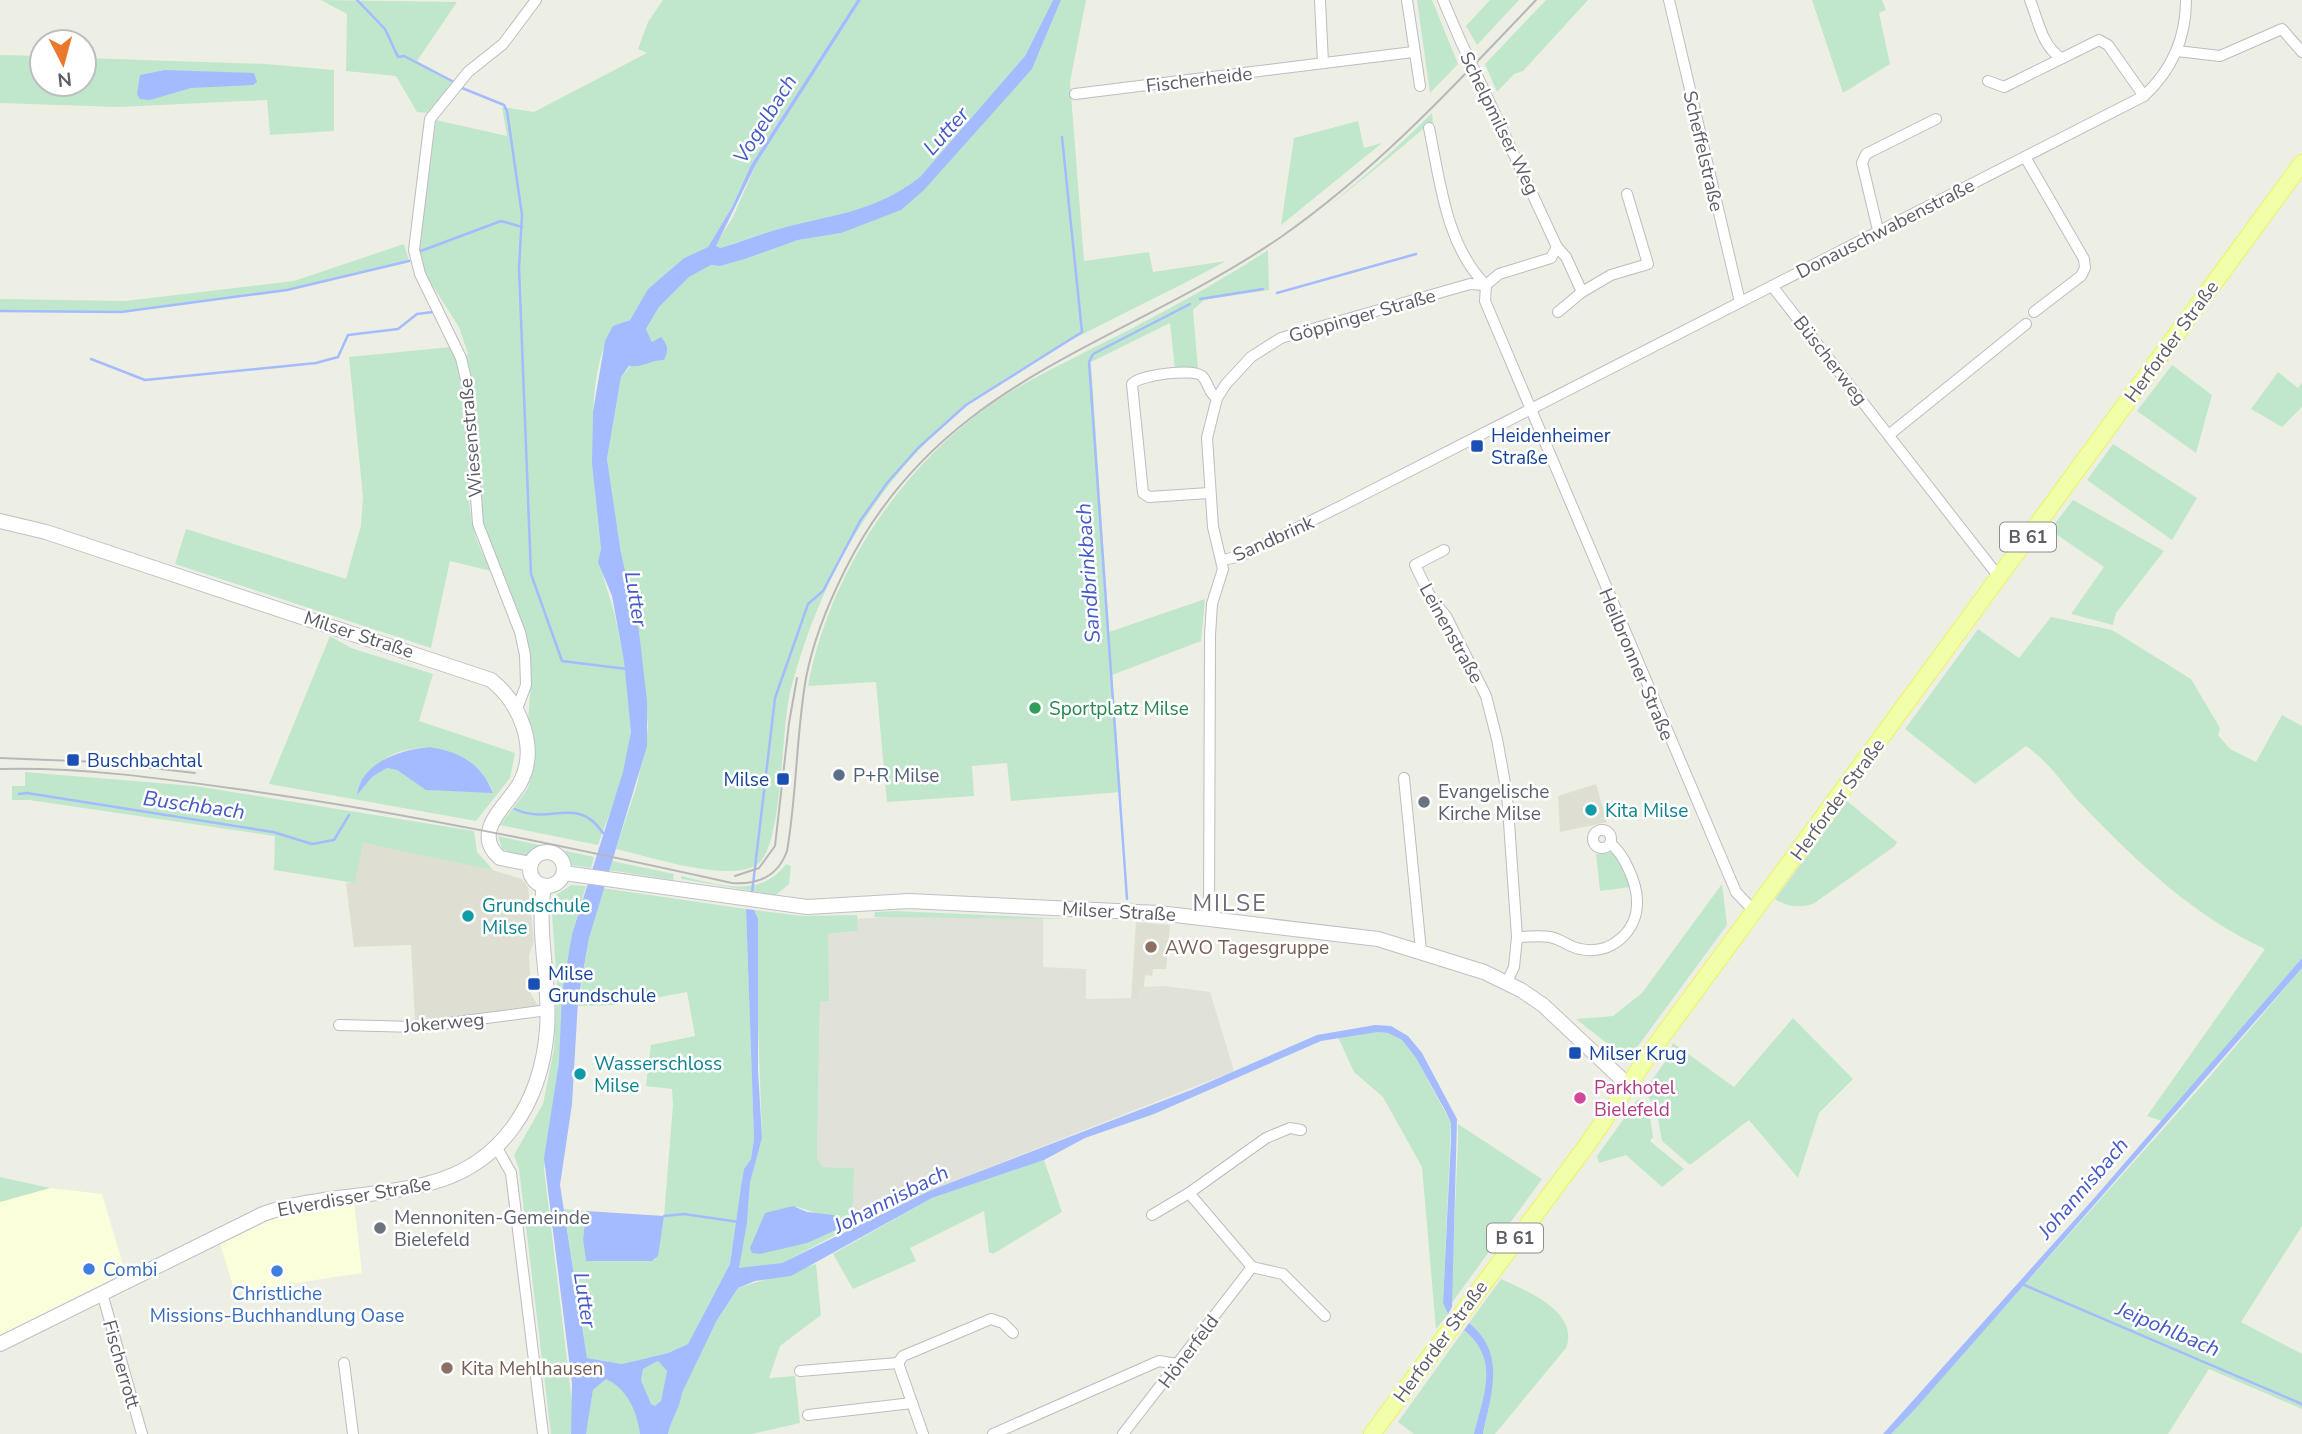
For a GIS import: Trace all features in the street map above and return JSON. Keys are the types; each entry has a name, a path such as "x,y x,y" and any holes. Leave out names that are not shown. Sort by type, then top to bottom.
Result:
{"main road":[{"name":"Herforder Straße","path":"1372,1434 2302,163"},
{"name":"Milser Straße","path":"0,521 46,531 479,674 502,688 517,709 525,736 526,766 520,782 491,822 488,835 490,846 499,858 531,864"},
{"path":"554,854 570,874 559,882 544,886 534,880 531,864 537,855 554,854"},
{"name":"Milser Straße","path":"570,874 739,899 821,907 909,901 1209,917 1364,936 1421,951 1507,982 1543,1006 1629,1086"},
{"name":"Elverdisser Straße","path":"0,1345 262,1214 308,1200 430,1183 472,1166 497,1148 521,1118 535,1088 545,1047 548,1010 542,914 544,886"}],"street":[{"name":"Wiesenstraße","path":"517,709 526,685 525,655 520,632 478,524 468,388 461,358 420,274 414,250 429,119 468,72 503,44 536,0"},
{"path":"1320,0 1323,63"},
{"path":"1408,0 1413,52 1420,86"},
{"name":"Schelpmilser Weg","path":"1443,0 1557,247 1566,257 1581,292"},
{"name":"Scheffelstraße","path":"1669,0 1740,302"},
{"path":"2030,0 2046,42 2052,52 2061,58"},
{"name":"Donauschwabenstraße","path":"1530,410 2144,96 2170,65 2177,51 2185,26 2186,0"},
{"path":"2177,51 2220,56 2282,29 2302,52"},
{"path":"1988,82 2004,87 2099,40 2108,45 2144,96"},
{"name":"Fischerheide","path":"1075,94 1413,52"},
{"path":"1878,230 1862,163 1866,154 1936,119"},
{"path":"1429,128 1455,236 1470,270 1486,285"},
{"path":"2025,157 2084,258 2085,268 2081,276 2034,312"},
{"path":"1558,312 1581,292 1611,275 1648,264 1627,194"},
{"path":"1530,410 1485,302 1486,285 1499,274 1551,258 1557,247"},
{"name":"Göppinger Straße","path":"1223,560 1213,527 1207,438 1217,398 1251,357 1281,338 1470,284 1486,285"},
{"name":"Büscherweg","path":"1772,286 1998,577"},
{"path":"1890,435 2026,324"},
{"path":"1209,493 1149,497 1143,493 1132,384 1141,377 1193,372 1203,377 1212,395 1217,398"},
{"name":"Sandbrink","path":"1209,917 1210,635 1212,604 1223,569 1223,560 1241,556 1530,410"},
{"name":"Heilbronner Straße","path":"1530,410 1736,892 1754,911"},
{"name":"Leinenstraße","path":"1444,550 1415,565 1431,598 1446,616 1488,704 1507,794 1517,937 1514,967 1507,982"},
{"path":"1404,778 1421,951"},
{"path":"1517,937 1550,937 1576,948 1592,950 1611,945 1624,936 1636,916 1637,896 1620,855 1611,843"},
{"name":"Jokerweg","path":"340,1025 418,1027 548,1010"},
{"path":"1152,1215 1189,1193 1266,1138 1290,1128 1301,1130"},
{"path":"497,1148 510,1173 544,1434"},
{"path":"1189,1193 1252,1267 1283,1274 1325,1316"},
{"name":"Hönerfeld","path":"1123,1434 1252,1267"},
{"name":"Fischerrott","path":"102,1293 142,1434"},
{"path":"800,1371 898,1363 903,1356 991,1319 1003,1323 1013,1333"},
{"path":"993,1434 1159,1361 1177,1364"},
{"path":"344,1363 353,1434"},
{"path":"898,1363 923,1434"},
{"path":"808,1415 912,1404"}],"shaded area":[{"path":"321,0 457,2 417,61 454,81 429,113 417,112 396,76 346,71 347,14"},
{"path":"663,0 857,0 751,165 732,207 708,247 684,258 648,289 630,320 613,332 602,355 595,387 593,423 600,557 626,668 631,701 631,733 626,761 598,845 500,825 528,788 534,768 534,739 528,721 531,681 527,642 482,526 466,357 468,354 459,327 420,266 419,252 436,120 507,136 502,107 534,112 647,53 638,49 648,22"},
{"path":"861,0 1053,0 1025,56 920,177 884,199 849,212 792,225 720,248 715,246 733,217 756,164"},
{"path":"1061,0 1086,0 1070,82 1084,261 1149,252 1153,272 1226,261 1063,344 1001,381 939,430 908,462 881,496 835,570 802,651 787,710 773,833 767,851 759,863 747,869 711,870 616,849 637,785 648,727 639,631 621,553 607,459 621,377 652,342 646,329 659,307 688,277 711,265 720,266 745,259 798,240 841,233 913,199 1032,69"},
{"path":"1417,0 1432,0 1458,64 1430,93"},
{"path":"1490,0 1519,0 1477,45 1466,26"},
{"path":"1546,0 1588,0 1523,71 1514,74 1497,92 1485,64"},
{"path":"1812,0 1882,0 1886,10 1879,13 1890,64 1843,93"},
{"path":"0,55 28,56 28,98 98,98 98,58 266,64 334,70 334,131 270,135 267,100 118,107 0,103"},
{"path":"1432,113 1433,123 1423,126 1423,129 1404,145 1317,215 1387,156"},
{"path":"1358,121 1364,148 1382,143 1281,225 1294,138"},
{"path":"1280,242 1268,250 1269,290 1204,300 1193,310 1198,368 1175,370 1170,323 1091,362 1109,632 1205,599 1201,641 1112,675 1121,792 1011,801 1007,763 972,766 974,796 887,802 876,682 808,686 818,645 833,604 873,527 898,492 927,459 958,430 992,404 1039,376 1183,301"},
{"path":"404,244 409,261 287,290 121,311 0,311 0,299 125,301 294,281"},
{"path":"451,347 460,367 465,389 470,509 477,540 491,571 450,561 431,648 175,564 186,529 346,579 361,525 363,497 349,357"},
{"path":"2172,365 2212,395 2196,453 2137,411"},
{"path":"2278,372 2298,388 2302,383 2302,407 2282,427 2251,409"},
{"path":"2113,444 2197,498 2172,540 2087,480"},
{"path":"2073,500 2164,551 2116,613 2113,625 2071,614 2104,567 2050,530"},
{"path":"2051,617 2112,630 2191,679 2220,728 2218,735 2230,749 2256,762 2282,715 2302,726 2302,958 2162,1121 2147,1116 2265,949 2215,921 2169,887 2105,829 2051,768 2026,746 1975,784 1905,729 1978,629 2019,658"},
{"path":"330,636 351,648 433,674 419,721 515,753 510,778 476,821 269,784","holes":["430,747 468,760 482,773 493,792 427,790 397,770 387,768 372,777 381,762 395,753"]},
{"path":"25,772 195,786 474,831 477,852 493,870 363,843 355,883 274,870 275,836 29,800 12,800 12,786 25,786"},
{"path":"1596,784 1607,822 1560,832 1558,796"},
{"path":"1847,801 1897,842 1895,846 1813,904 1794,906 1775,899"},
{"path":"498,836 594,857 591,868 571,865 552,849 518,855 502,849"},
{"path":"362,843 466,862 522,879 528,887 534,941 529,955 531,994 539,1007 415,1022 411,945 354,947 346,883 355,882"},
{"path":"1613,852 1631,887 1600,891 1596,854"},
{"path":"612,861 674,874 673,880 608,870"},
{"path":"786,864 791,866 789,884 776,895 681,879 681,876 737,887 751,886 775,875"},
{"path":"1722,884 1727,925 1635,1050 1625,1054 1618,1052 1576,1019 1613,1016 1642,993"},
{"path":"571,885 586,886 572,934 559,1062 544,1169 573,1410 571,1434 551,1434 519,1169 514,1155 543,1104 554,1049 557,986 552,914 556,895"},
{"path":"602,888 746,909 754,1137 751,1159 744,1169 730,1264 688,1344 668,1353 622,1364 587,1358 564,1209 586,1211 583,1240 586,1261 655,1260 664,1216 673,1105 672,1089 646,1086 651,1045 695,1036 687,992 616,1005 578,1006 589,938"},
{"path":"754,910 803,916 857,915 858,931 828,934 829,1001 820,1002 817,1159 823,1167 854,1168 853,1226 782,1263 743,1269 738,1268 747,1223 750,1183 762,1138","holes":["798,1207 822,1215 825,1235 815,1238 758,1232 764,1219 778,1210"]},
{"path":"875,912 1071,919 874,917"},
{"path":"918,915 1043,918 1043,967 1086,969 1086,999 1139,998 1139,990 1144,987 1165,986 1210,992 1234,1071 929,1191 853,1226 854,1168 823,1167 817,1159 820,1002 828,1001 828,934 858,931 857,919"},
{"name":"AWO Tagesgruppe","path":"1136,922 1170,925 1166,969 1153,969 1152,976 1145,975 1139,998 1131,999"},
{"path":"2302,968 2302,1226 2241,1322 2302,1354 2302,1409 2209,1369 2168,1434 1891,1434 2206,1081"},
{"path":"1793,1018 1853,1079 1819,1113 1798,1178 1749,1120 1690,1165 1662,1141 1656,1108 1644,1091 1667,1059 1673,1043 1734,1087"},
{"path":"1389,1033 1402,1040 1416,1058 1451,1123 1443,1303 1448,1314 1436,1329 1422,1167 1383,1097 1354,1072 1338,1037"},
{"path":"1638,1099 1649,1109 1653,1137 1650,1141 1684,1169 1662,1187 1626,1155 1599,1163 1597,1156"},
{"path":"1458,1124 1542,1179 1451,1304 1458,1140"},
{"path":"1044,1160 1062,1212 993,1254 989,1252 984,1211 910,1248 916,1261 853,1289 833,1254 932,1198"},
{"path":"0,1177 50,1188 0,1202"},
{"path":"50,1188 102,1194 125,1272 0,1336 0,1202"},
{"path":"354,1203 362,1273 235,1292 220,1244 277,1217"},
{"path":"816,1264 821,1315 780,1346 769,1378 795,1376 800,1423 752,1434 668,1434 682,1393 717,1320 738,1288"},
{"path":"1501,1279 1548,1304 1565,1324 1568,1335 1566,1348 1495,1434 1483,1434 1491,1389 1491,1360 1480,1334 1469,1323"},
{"path":"1464,1330 1475,1341 1486,1366 1485,1391 1474,1434 1414,1434 1398,1422"},
{"path":"658,1361 667,1371 661,1402 655,1406 651,1405 641,1380 643,1369"},
{"path":"606,1379 620,1389 630,1402 640,1434 586,1434 593,1390"}],"water":[{"path":"857,0 861,0 756,164 716,246 720,248 792,225 849,212 902,190 920,177 1025,56 1053,0 1061,0 1032,69 924,190 901,210 841,233 798,240 745,259 720,266 711,265 689,277 659,307 646,329 652,342 661,337 665,343 667,350 664,360 629,366 621,377 607,459 621,553 639,631 647,701 647,746 589,938 578,1001 572,1104 560,1185 587,1358 622,1364 668,1353 688,1344 730,1264 744,1169 751,1159 754,1138 746,909 754,910 758,919 758,1070 762,1138 750,1183 747,1223 739,1268 782,1263 929,1191 1191,1090 1317,1035 1375,1025 1391,1026 1408,1036 1422,1053 1457,1119 1452,1307 1448,1314 1443,1303 1451,1123 1416,1058 1402,1040 1388,1033 1378,1032 1321,1041 1154,1114 1085,1138 1044,1160 932,1198 791,1276 755,1281 738,1288 717,1320 682,1393 668,1434 640,1434 630,1402 620,1389 606,1379 593,1390 586,1434 571,1434 572,1384 544,1158 559,1062 562,994 572,934 623,772 631,732 624,661 612,596 598,562 601,549 592,463 593,412 605,341 613,326 630,320 648,289 684,258 708,247 732,207 751,165","holes":["658,1361 667,1371 661,1401 655,1406 651,1404 641,1380 643,1369"]},
{"path":"165,70 254,73 257,82 253,85 191,88 150,100 140,99 137,94 140,75"},
{"path":"430,747 451,752 468,761 482,774 493,793 426,790 397,770 387,768 372,777 357,795 366,774 384,759"},
{"path":"2302,958 2302,968 1915,1409 1891,1434 1883,1434 2096,1196"},
{"path":"793,1206 807,1212 834,1215 836,1230 807,1243 760,1254 752,1253 750,1248 765,1213"},
{"path":"586,1211 664,1216 658,1256 652,1261 586,1261 583,1240"},
{"path":"1469,1323 1481,1335 1492,1360 1492,1389 1483,1434 1474,1434 1485,1391 1486,1366 1475,1341 1464,1330"}],"waterway":[{"path":"357,0 385,29 398,57 404,56 454,82"},
{"path":"462,88 504,105 507,111 522,215 519,268 531,574 562,661 627,669"},
{"path":"752,893 775,698 808,604 823,591 860,521 887,483 918,448 966,405 1082,332 1062,137"},
{"path":"418,252 501,221 522,227"},
{"name":"Sandbrinkbach","path":"1277,293 1416,254"},
{"path":"0,311 121,312 287,290 409,261"},
{"name":"Sandbrinkbach","path":"1200,299 1263,289"},
{"name":"Sandbrinkbach","path":"1127,899 1089,362 1093,354 1190,304"},
{"path":"91,359 145,380 316,363 338,357 348,335 398,329 417,314 433,312"},
{"name":"Buschbach","path":"19,794 27,793 273,832 312,844 334,840 349,815"},
{"name":"Buschbach","path":"515,809 527,813 583,815 593,821 603,833"},
{"path":"664,1216 684,1214 739,1222"},
{"name":"Johannisbach","path":"836,1221 838,1225 854,1229"},
{"name":"Jeipohlbach","path":"2022,1284 2302,1404"}],"tram line":[{"path":"0,769 149,777 237,789 424,819 732,883 750,882 766,877 778,867 787,851 803,699 813,650 845,570 884,505 930,453 982,410 1038,373 1220,275 1281,237 1316,211 1383,155 1536,0"},
{"path":"735,876 759,868 775,846 797,678"},
{"path":"0,758 100,762 195,773"}],"place":[{"name":"Heidenheimer Straße","path":"1477,446"},
{"name":"Sportplatz Milse","path":"1035,708"},
{"name":"Buschbachtal","path":"73,760"},
{"name":"P+R Milse","path":"839,775"},
{"name":"Milse","path":"783,779"},
{"name":"Evangelische Kirche Milse","path":"1424,802"},
{"name":"Kita Milse","path":"1591,810"},
{"name":"Grundschule Milse","path":"468,916"},
{"name":"AWO Tagesgruppe","path":"1151,947"},
{"name":"Milse Grundschule","path":"534,984"},
{"name":"Milser Krug","path":"1575,1053"},
{"name":"Wasserschloss Milse","path":"580,1074"},
{"name":"Parkhotel Bielefeld","path":"1580,1098"},
{"name":"Mennoniten-Gemeinde Bielefeld","path":"380,1228"},
{"name":"Combi","path":"89,1269"},
{"name":"Christliche Missions-Buchhandlung Oase","path":"277,1271"},
{"name":"Kita Mehlhausen","path":"447,1368"}],"district":[{"name":"MILSE","path":"1230,903"}],"water label":[{"name":"Vogelbach","path":"765,119"},
{"name":"Lutter","path":"946,131"},
{"name":"Lutter","path":"636,599"},
{"name":"Lutter","path":"585,1300"}]}
